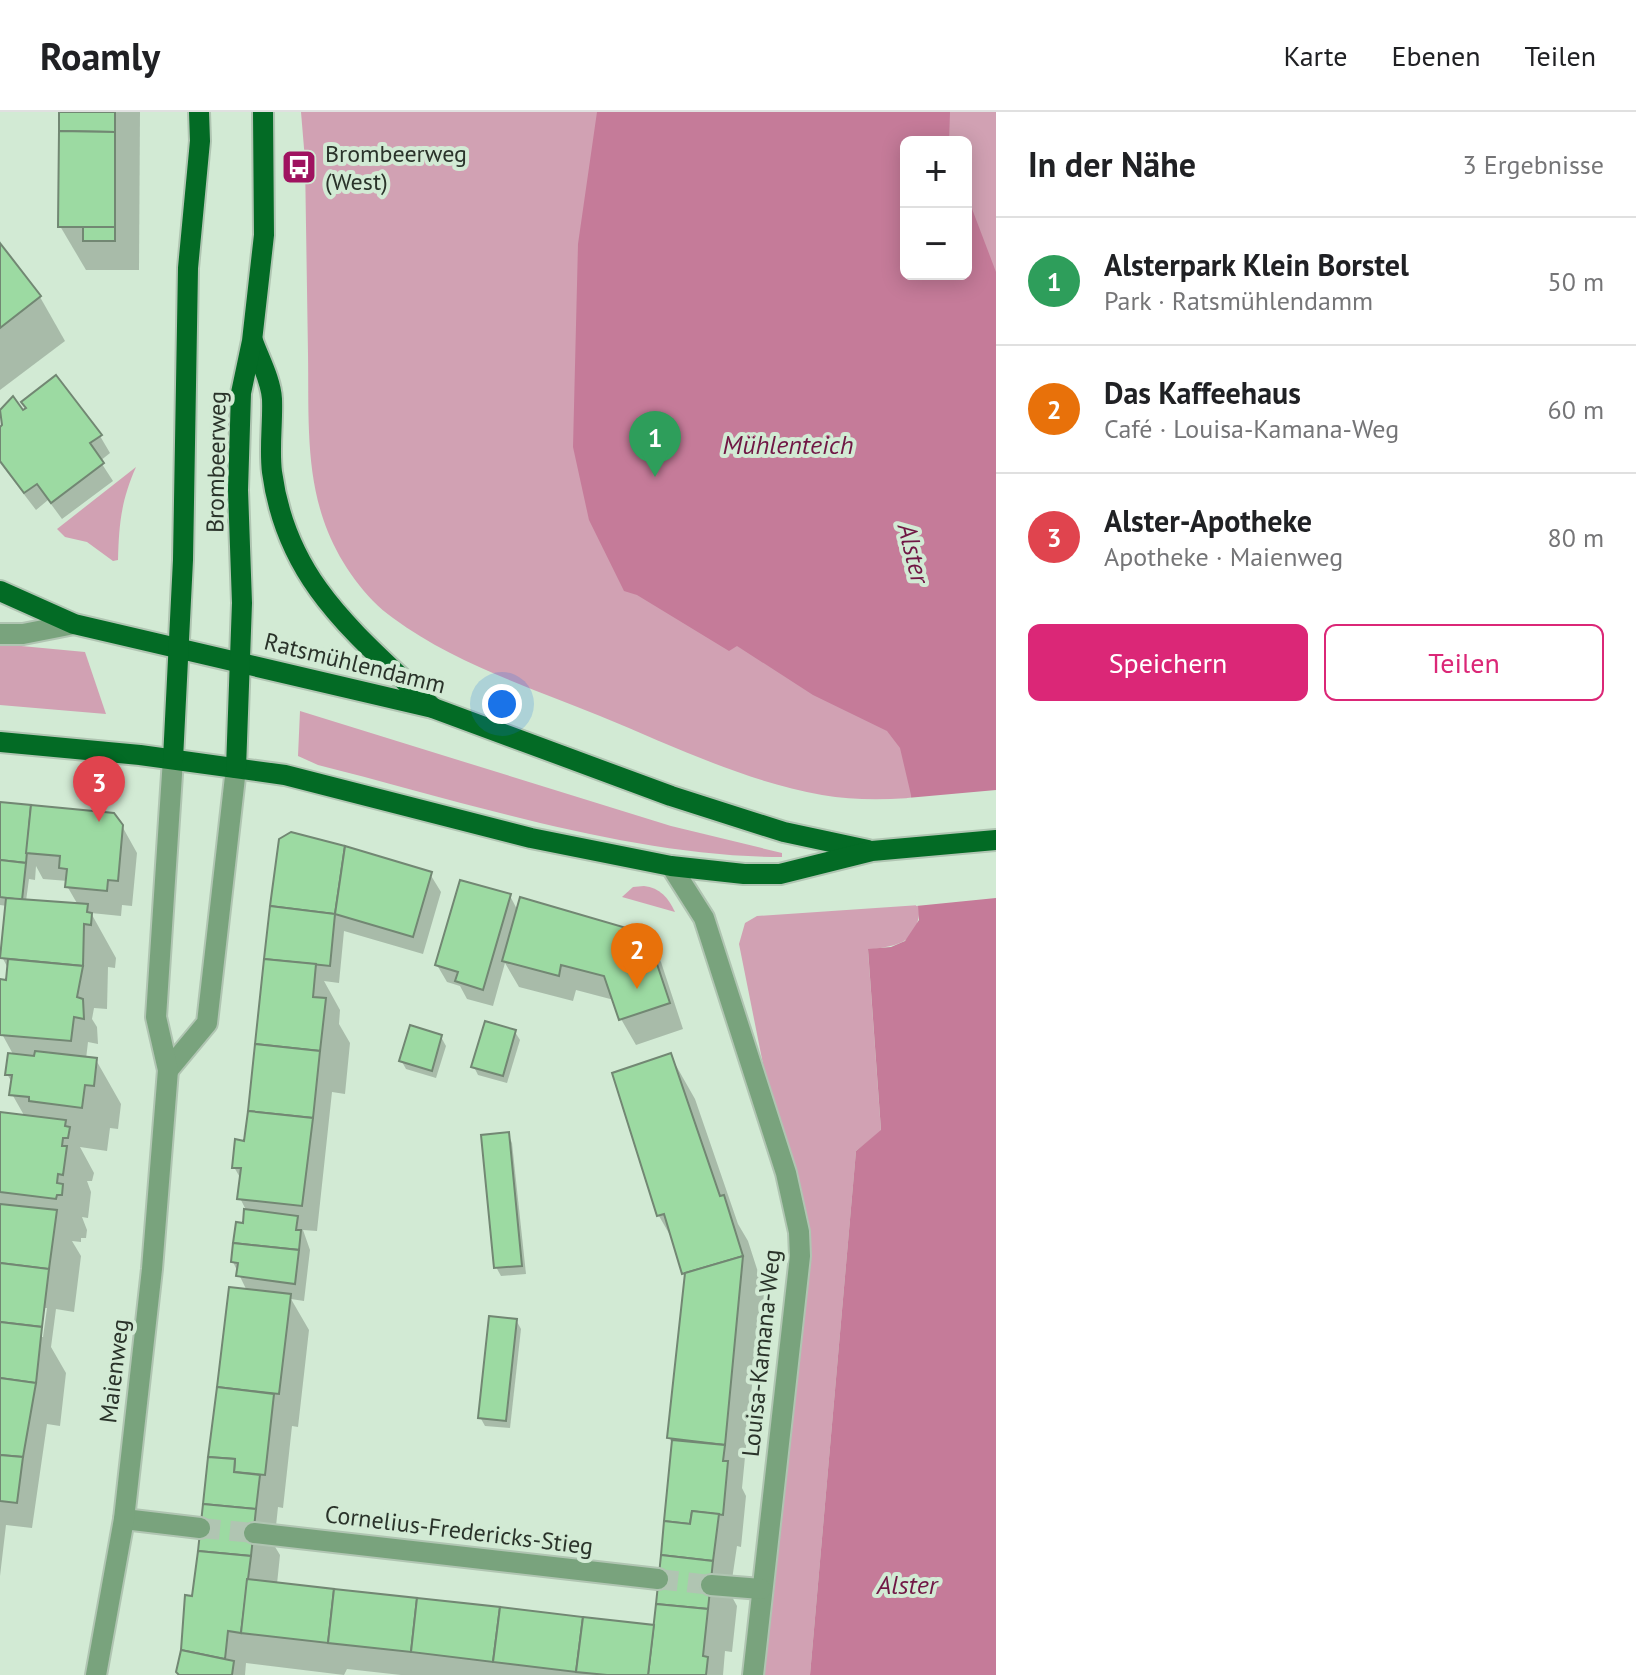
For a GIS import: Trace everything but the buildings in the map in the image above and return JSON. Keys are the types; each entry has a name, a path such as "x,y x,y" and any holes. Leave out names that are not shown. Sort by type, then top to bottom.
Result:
{"main road":[{"name":"Brombeerweg","path":"173,759 179,647 188,268 200,141 199,112"},
{"name":"Brombeerweg","path":"236,768 242,603 238,490 241,393 252,341 265,201 263,112"},
{"path":"252,341 272,395 271,470 281,516 300,561 322,597 345,624 433,708"},
{"path":"0,591 74,624"},
{"name":"Ratsmühlendamm","path":"74,624 433,708 731,816 784,832 872,851"},
{"name":"Ratsmühlendamm","path":"0,742 173,759 285,775 531,838 671,866 744,874 780,874 872,851 996,840"}],"street":[{"name":"Ratsmühlendamm","path":"0,634 23,634 74,624"},
{"name":"Maienweg","path":"96,1675 124,1519 152,1269 168,1070 156,1017 173,759"},
{"path":"168,1070 207,1023 236,768"},
{"name":"Louisa-Kamana-Weg","path":"671,866 704,918 786,1173 799,1232 800,1256 753,1675"},
{"path":"124,1519 200,1528"},
{"name":"Cornelius-Fredericks-Stieg","path":"254,1533 658,1579"},
{"path":"711,1585 761,1589"}],"shaded area":[{"path":"301,112 996,112 996,790 865,799 793,789 709,762 441,648 383,610 355,580 340,556 328,532 315,489 309,422 305,160"},
{"path":"136,467 122,513 118,560 113,561 87,542 65,537 57,529"},
{"path":"0,644 85,652 106,714 0,705"},
{"path":"300,711 671,826 782,853 782,857 725,855 608,838 318,765 298,756"},
{"path":"644,886 663,894 675,912 622,897 633,887"},
{"path":"920,905 916,928 911,935 898,944 868,950 881,1131 856,1151 810,1675 763,1675 806,1279 739,944 745,923 757,916"}],"water":[{"name":"Mühlenteich","path":"597,112 950,112 949,136 900,136 900,280 972,280 972,209 996,272 996,1675 810,1675 856,1151 881,1130 868,949 891,947 905,941 919,920 911,795 900,748 887,731 813,695 737,646 729,651 637,595 624,591 589,520 573,447 578,244"}],"pier":[{"path":"996,790 996,898 916,906 907,798"}],"tunnel":[{"path":"200,1528 254,1533"},
{"path":"658,1579 711,1585"}],"place":[{"name":"Brombeerweg (West)","path":"299,167"},
{"name":"Alsterpark Klein Borstel","path":"655,477"},
{"name":"Alster-Apotheke","path":"99,822"},
{"name":"Das Kaffeehaus","path":"637,989"}],"water label":[{"name":"Alster","path":"914,553"},
{"name":"Alster","path":"907,1584"}]}
